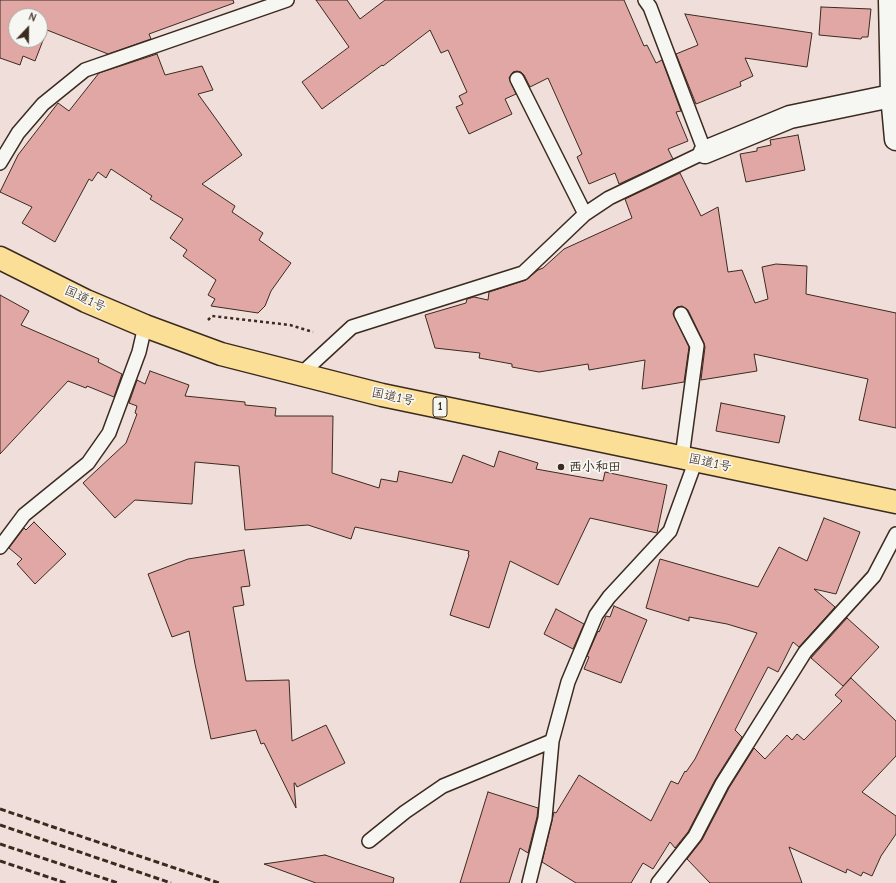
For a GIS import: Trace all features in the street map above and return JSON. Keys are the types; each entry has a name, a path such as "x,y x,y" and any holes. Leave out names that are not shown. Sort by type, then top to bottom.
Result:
{"highway":[{"name":"国道1号","path":"0,258 86,301 145,326 221,354 382,395 896,502"}],"street":[{"path":"890,0 896,139"},
{"path":"705,152 790,117 894,95"}],"lane":[{"path":"0,164 18,133 43,104 85,70 287,0"},
{"path":"301,374 352,327 523,273 585,214 609,198 705,152 650,7 645,0"},
{"path":"517,79 585,214"},
{"path":"529,883 545,818 552,741 568,682 596,615 609,597 670,530 689,458 697,346 681,314"},
{"path":"0,547 24,515 88,463 109,433 138,352 145,326"},
{"path":"658,883 696,836 722,784 805,652 874,576 896,534"},
{"path":"369,841 405,812 443,786 552,741"}],"path":[{"path":"205,323 212,316 290,325 339,340"}],"building":[{"path":"0,0 233,0 234,3 149,34 151,39 108,54 48,30 48,8 8,8 8,48 40,48 35,61 23,56 20,65 0,58"},
{"path":"316,0 347,0 360,19 385,0 624,0 644,46 647,45 656,63 662,60 681,111 676,112 688,141 668,149 673,159 619,184 615,173 589,184 577,157 582,154 548,78 530,87 524,75 517,71 513,72 509,78 516,94 505,99 512,114 469,134 456,107 463,104 459,96 467,92 448,50 441,53 430,30 383,66 382,65 322,109 302,82 349,47"},
{"path":"821,7 871,9 868,37 862,37 861,39 819,35"},
{"path":"685,14 812,33 807,67 745,58 753,76 740,82 741,86 696,104 676,54 698,45"},
{"path":"157,54 165,75 202,66 213,90 198,94 242,155 202,184 235,206 232,212 263,233 259,240 291,263 271,291 265,306 258,313 211,306 215,299 208,295 216,280 183,256 187,250 170,238 183,219 150,199 152,196 111,169 106,178 98,172 92,181 89,179 55,242 22,223 32,207 0,192 18,155 58,103 69,111 99,73"},
{"path":"798,135 805,170 746,182 740,154 757,151 757,148 771,145 770,140"},
{"path":"680,173 701,216 718,207 728,272 742,270 755,303 768,299 762,267 776,264 807,266 806,294 896,313 896,428 859,420 868,379 754,354 757,371 701,380 705,347 704,343 688,310 682,306 677,307 673,314 689,347 684,382 642,389 645,360 589,370 588,364 539,372 512,367 512,364 479,358 480,353 435,348 425,315 466,303 467,299 474,297 488,300 489,292 526,280 538,270 543,268 564,249 632,218 625,199"},
{"path":"0,295 29,311 21,325 99,359 98,362 122,374 114,397 87,386 86,388 68,381 0,454"},
{"path":"150,371 189,385 185,396 245,402 245,405 276,408 275,416 333,416 332,473 379,488 381,479 397,482 399,471 452,483 463,455 494,467 499,451 538,463 536,469 603,481 605,472 667,485 657,533 590,518 558,585 510,561 489,628 450,615 469,551 355,527 351,539 308,525 245,530 239,466 195,462 192,504 135,500 115,518 83,483 126,443 137,414 135,413 137,406 129,403 137,380 145,384"},
{"path":"721,403 785,416 779,443 716,431"},
{"path":"824,518 860,532 836,594 814,589 835,607 799,647 793,642 778,672 768,667 735,730 742,737 715,780 688,832 675,848 670,842 653,869 643,863 631,883 576,883 542,862 554,812 556,813 579,775 651,821 671,781 678,784 685,771 686,772 695,759 757,633 727,624 689,617 689,621 646,608 660,559 758,587 779,547 807,561"},
{"path":"34,522 66,554 35,584 17,564 22,559 9,548 24,528 26,530"},
{"path":"244,550 250,586 241,587 244,605 233,607 246,681 289,680 292,741 326,725 345,763 297,787 294,783 296,808 264,743 261,744 256,730 211,739 189,631 172,637 148,574 188,559"},
{"path":"614,606 647,620 621,683 584,669 589,657 587,656 598,631 599,632 606,616 610,617"},
{"path":"556,609 584,624 573,649 544,634"},
{"path":"847,618 879,647 843,686 811,658"},
{"path":"851,678 896,721 896,756 862,792 896,816 896,834 881,856 872,876 863,872 861,876 847,869 846,873 789,847 802,883 710,883 687,859 702,840 729,788 754,748 765,759 787,735 792,740 797,734 804,740 842,701 835,695"},
{"path":"488,792 538,808 528,853 520,848 509,883 460,883"},
{"path":"325,855 394,878 393,883 316,883 264,864"}],"railway":[{"path":"0,809 219,883"},
{"path":"0,825 171,883"},
{"path":"0,844 118,883"},
{"path":"0,861 66,883"}],"place":[{"name":"西小和田","path":"561,467"}]}
